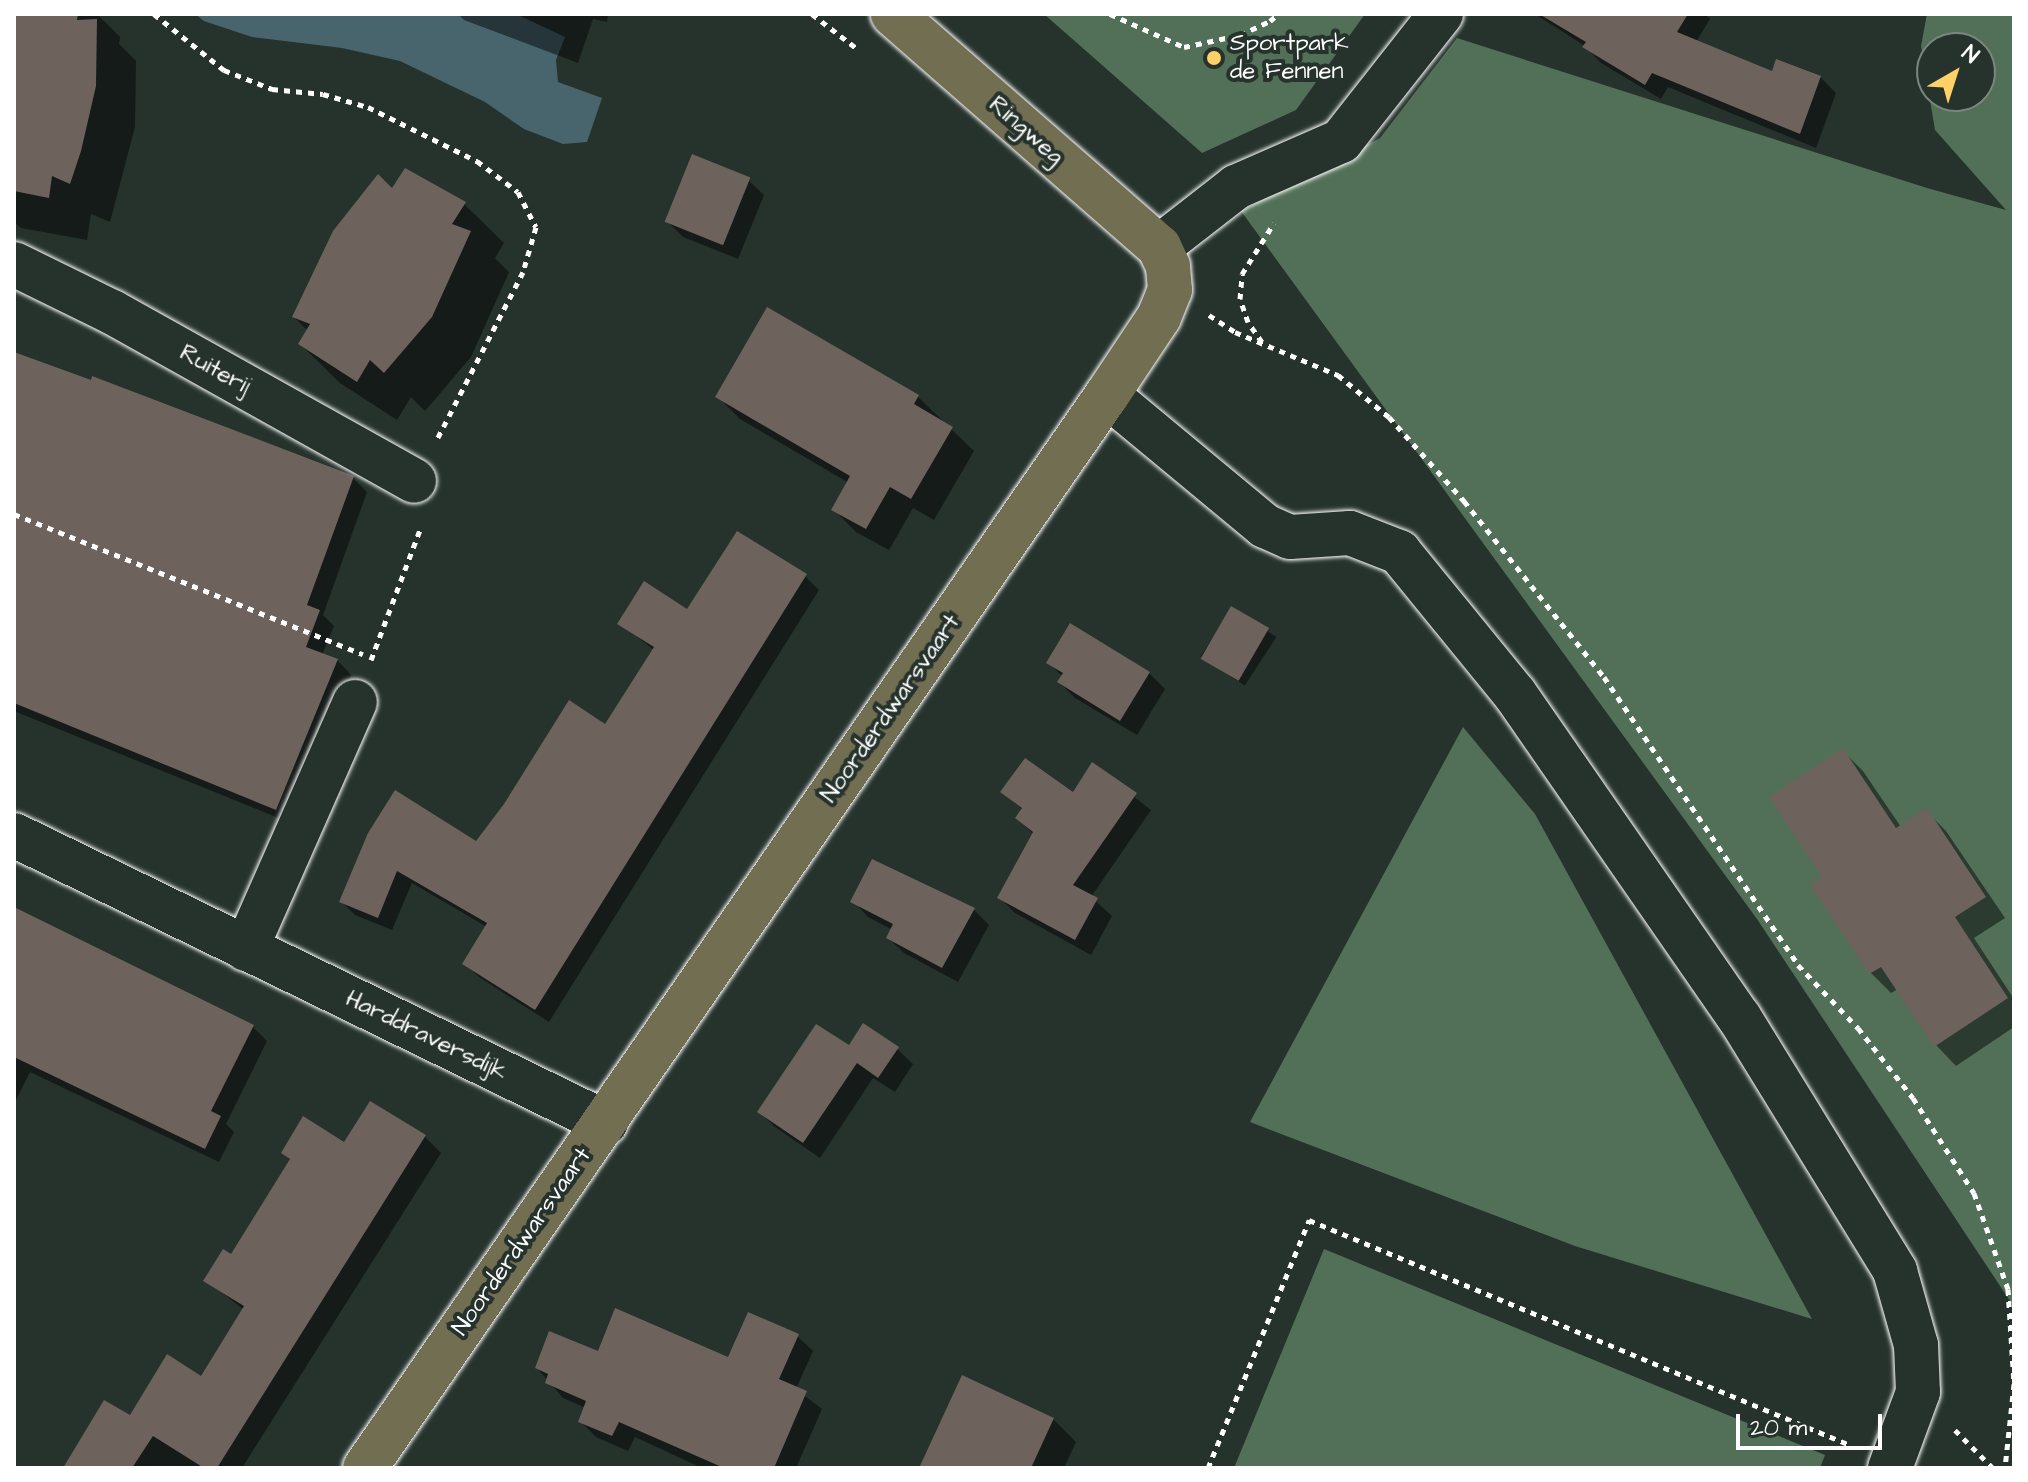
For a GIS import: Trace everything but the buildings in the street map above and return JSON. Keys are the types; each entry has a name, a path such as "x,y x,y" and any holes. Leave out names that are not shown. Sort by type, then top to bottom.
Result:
{"main road":[{"name":"Ringweg","path":"893,14 1159,247"},
{"path":"1159,247 1168,266 1170,290"},
{"name":"Noorderdwarsvaart","path":"365,1468 1107,395 1159,317 1170,290"}],"street":[{"path":"1159,247 1236,187 1311,157 1341,141 1441,14"},
{"name":"Ruiterij","path":"14,264 112,312 414,481"},
{"path":"1107,395 1265,526 1290,537 1350,533 1399,552 1515,694 1739,1017 1895,1271 1916,1345 1918,1392 1874,1458"},
{"path":"246,949 355,702"},
{"name":"Harddraversdijk","path":"14,835 606,1123"}],"path":[{"path":"154,14 224,70 272,89 323,94 368,107 477,161 518,192 536,227 523,272 414,481 435,490 355,702"},
{"path":"1110,14 1184,47 1240,35 1278,14"},
{"path":"1263,343 1248,322 1240,299 1242,274 1260,250 1277,215 1300,193 1311,157"},
{"path":"1170,290 1235,332 1338,375 1389,417 1464,501 1604,677 1798,965 1858,1028 1913,1098 1974,1193 2008,1289 2014,1384 2005,1468"},
{"path":"14,514 372,657"},
{"path":"1208,1468 1309,1220 1874,1458"}],"green space":[{"name":"Sportpark de Fennen","path":"1044,14 1365,14 1296,110 1202,153"},
{"path":"1927,14 2014,14 2014,1307 1757,919 1241,211 1380,138 1457,38 1927,188 2006,210 1935,130 1932,112 1996,112 1996,32 1924,32"},
{"path":"1463,727 1535,814 1812,1319 1575,1246 1250,1122"},
{"path":"1324,1249 1825,1455 1820,1468 1234,1468"}],"water":[{"path":"195,14 516,14 565,37 556,60 558,82 602,98 587,142 563,144 524,129 485,102 400,61 342,48 252,37 204,21"}],"place":[{"name":"Sportpark de Fennen","path":"1214,58"}]}
